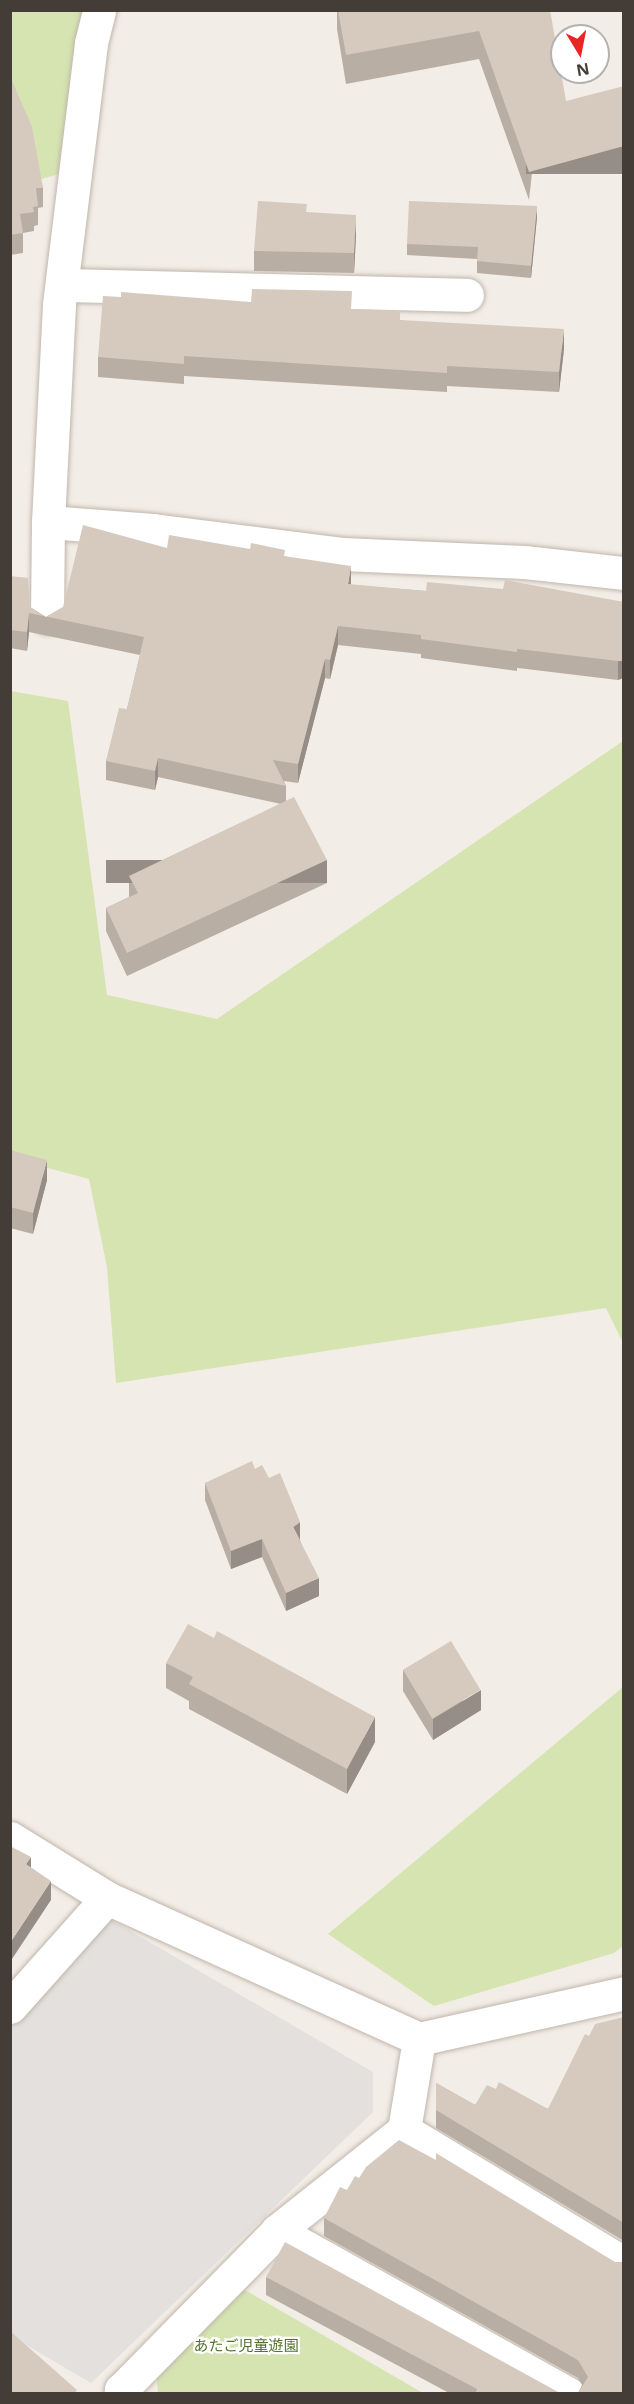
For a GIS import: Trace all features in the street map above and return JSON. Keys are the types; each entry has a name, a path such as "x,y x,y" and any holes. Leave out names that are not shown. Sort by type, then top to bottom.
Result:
{"street":[{"path":"47,617 48,522 62,285 91,43 99,10"},
{"path":"62,285 467,295"},
{"path":"48,522 153,530 343,554 524,562 624,573"},
{"path":"10,1838 107,1898 419,2039 624,1993"},
{"path":"10,2007 107,1898"},
{"path":"125,2394 120,2390 277,2231 404,2130 419,2039"},
{"path":"404,2130 624,2263"},
{"path":"277,2231 569,2394"}],"green space":[{"path":"11,11 99,11 76,169 11,188"},
{"path":"10,691 68,701 107,995 217,1019 623,741 623,1343 606,1308 116,1383 107,1267 89,1179 11,1158"},
{"path":"623,1687 624,1945 614,1953 434,2006 328,1934"},
{"name":"あたご児童遊園","path":"238,2286 423,2393 158,2393 156,2370"}],"shaded area":[{"path":"108,1918 373,2072 373,2112 91,2383 11,2336 11,2029"}],"building":[{"path":"338,10 550,10 552,24 550,24 550,84 563,84 566,101 624,86 624,146 529,172 479,31 346,55"},
{"path":"10,76 32,127 43,188 36,188 38,206 33,207 34,212 20,214 23,233 10,235"},
{"path":"258,201 307,204 306,212 356,215 354,253 254,251"},
{"path":"409,201 537,206 531,266 477,261 478,247 407,244"},
{"path":"252,289 352,291 351,309 400,311 400,320 564,329 559,372 447,366 447,373 184,356 184,364 98,357 103,296 121,297 121,292 251,302"},
{"path":"83,525 167,548 169,535 250,549 251,543 285,550 284,556 351,566 348,584 426,591 427,582 503,589 505,580 624,602 624,660 517,649 517,652 421,639 421,635 338,626 330,660 325,659 298,764 273,760 286,786 158,758 155,771 106,761 119,708 127,709 144,637 47,617 63,607"},
{"path":"10,576 28,578 30,607 45,616 29,613 27,632 10,630"},
{"path":"294,797 327,860 127,953 106,908 138,893 129,876"},
{"path":"10,1150 47,1160 33,1213 10,1207"},
{"path":"252,1461 255,1469 262,1465 269,1478 280,1473 300,1522 293,1527 319,1578 286,1593 262,1539 231,1551 205,1483"},
{"path":"188,1624 214,1638 217,1631 375,1717 347,1769 189,1684 193,1677 166,1663"},
{"path":"451,1641 480,1690 432,1719 403,1670"},
{"path":"10,1846 31,1857 26,1864 51,1881 10,1943"},
{"path":"624,2017 624,2223 436,2110 436,2083 475,2105 487,2085 496,2089 499,2082 548,2109 585,2034 589,2036 595,2024"},
{"path":"399,2140 436,2160 436,2153 615,2262 624,2262 624,2394 475,2394 477,2389 266,2277 285,2242 560,2393 578,2393 588,2377 578,2360 324,2218 340,2187 347,2190 355,2176 359,2178 366,2167"},
{"path":"10,2331 77,2390 74,2394 10,2394"}]}
